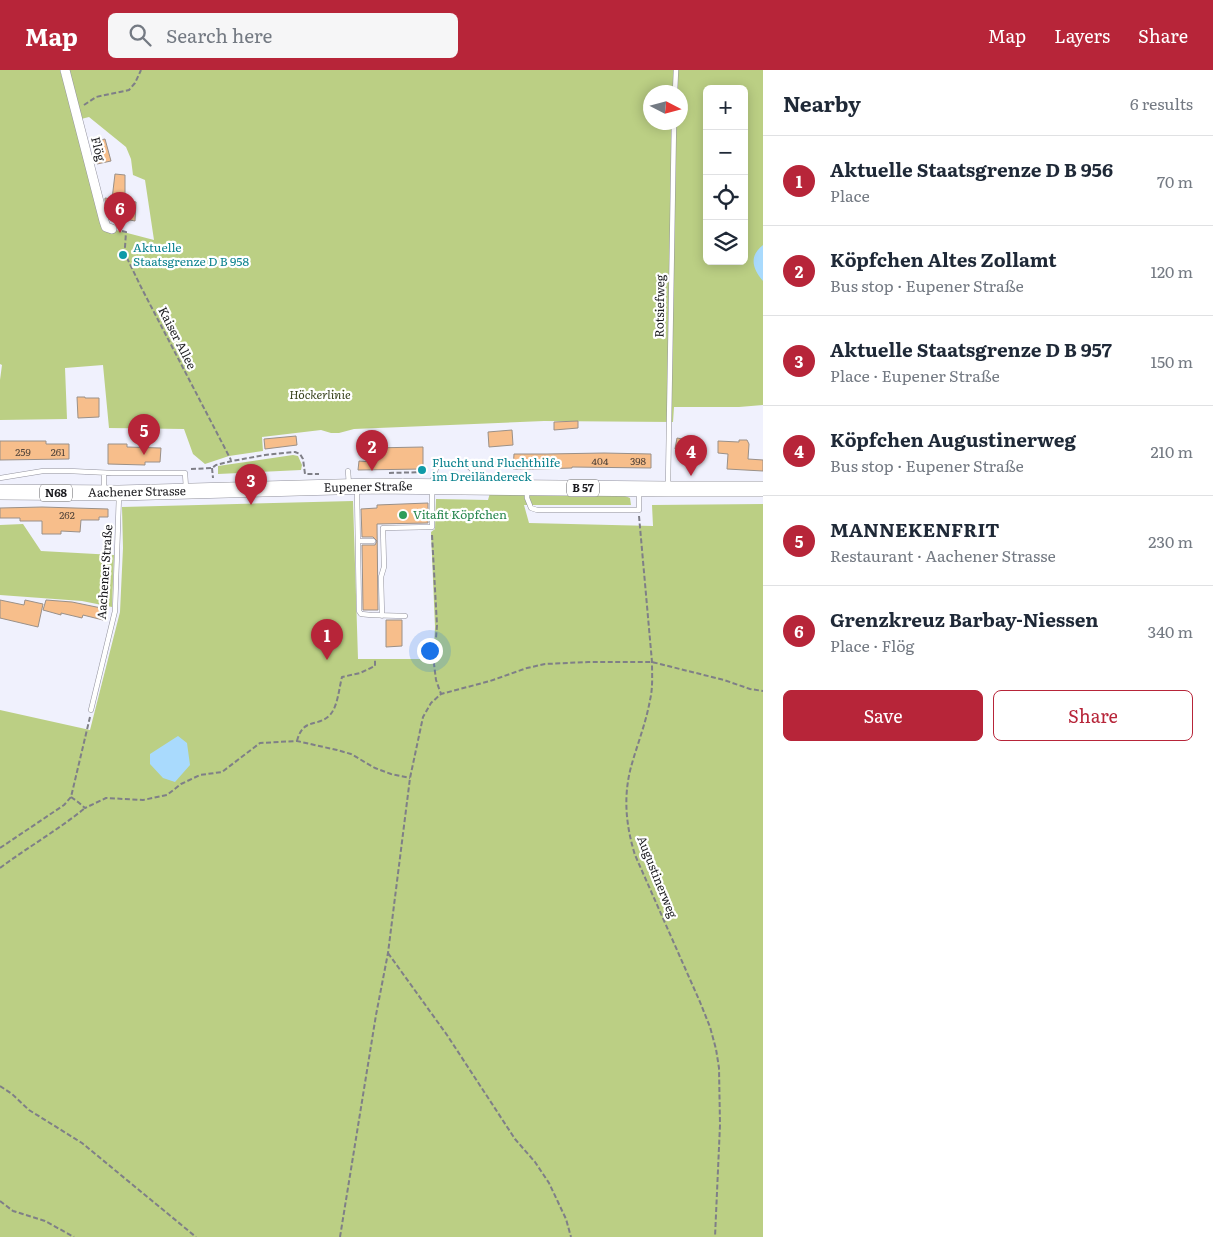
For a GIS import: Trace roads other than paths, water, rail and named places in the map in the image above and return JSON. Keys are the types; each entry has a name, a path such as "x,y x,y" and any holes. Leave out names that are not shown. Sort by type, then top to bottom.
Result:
{"main road":[{"name":"Eupener Straße","path":"243,489 433,486 763,489"},
{"name":"Aachener Strasse","path":"0,492 119,493 243,489"}],"street":[{"name":"Flög","path":"65,70 104,221 106,226 112,229"}],"lane":[{"path":"675,85 676,70"},
{"name":"Rotsiefweg","path":"668,489 674,130"},
{"path":"382,616 383,528 432,527 434,472 438,466 455,463 464,464 477,477 480,487"},
{"path":"0,478 43,471 185,473 186,491"},
{"path":"348,471 352,486 358,541 359,611 361,614 405,616"},
{"path":"104,473 104,493"},
{"path":"527,487 527,498 531,508 537,510 639,510 639,489"},
{"name":"Aachener Straße","path":"91,710 116,612 119,493"},
{"path":"358,541 373,541"}],"water":[{"path":"763,245 763,281 754,267 754,258"},
{"path":"178,736 187,743 190,765 175,782 163,778 150,764 150,754"}],"place":[{"name":"Grenzkreuz Barbay-Niessen","path":"120,233"},
{"name":"Aktuelle Staatsgrenze D B 958","path":"123,255"},
{"name":"MANNEKENFRIT","path":"144,455"},
{"name":"Flucht und Fluchthilfe im Dreiländereck","path":"422,470"},
{"name":"Köpfchen Altes Zollamt","path":"372,471"},
{"name":"Köpfchen Augustinerweg","path":"691,476"},
{"name":"Aktuelle Staatsgrenze D B 957","path":"251,505"},
{"name":"Vitafit Köpfchen","path":"403,515"},
{"name":"Aktuelle Staatsgrenze D B 956","path":"327,660"}],"park label":[{"name":"Höckerlinie","path":"320,395"}]}
